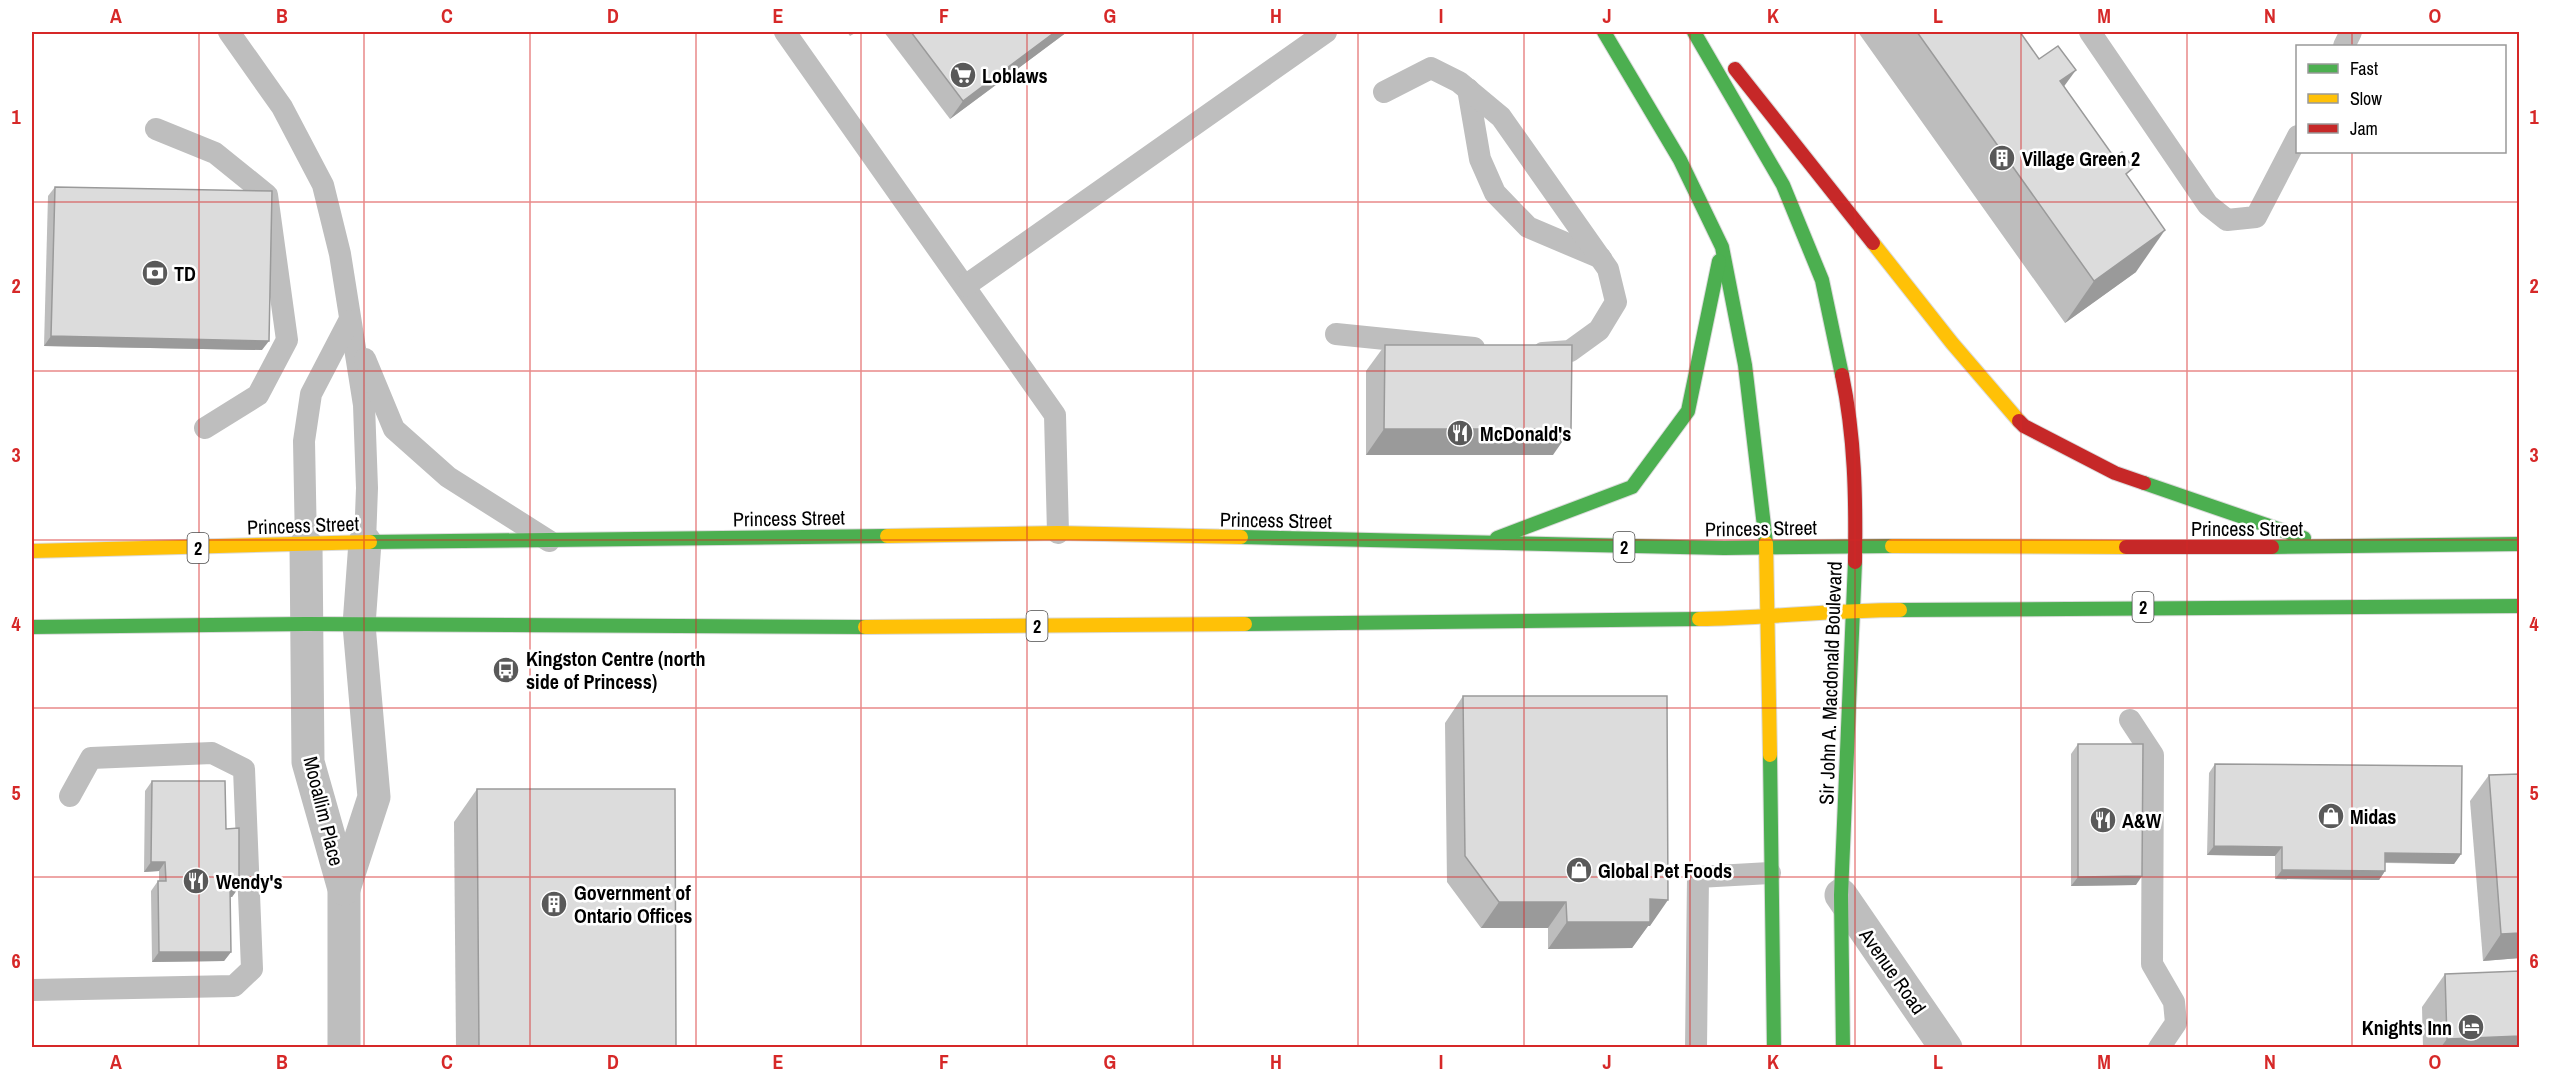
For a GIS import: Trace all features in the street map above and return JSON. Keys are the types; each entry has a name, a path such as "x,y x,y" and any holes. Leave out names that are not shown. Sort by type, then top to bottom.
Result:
{"main road":[{"path":"1604,32 1680,160 1722,247 1745,365 1767,547 1774,1047"},
{"name":"Sir John A. Macdonald Boulevard","path":"1694,32 1783,185 1822,280 1850,412 1856,495 1854,610 1840,895 1843,1047"},
{"path":"1706,32 1952,344 2024,426 2115,473 2331,547"},
{"path":"1481,544 1632,487 1688,411 1722,247"},
{"name":"Princess Street","path":"32,551 365,542 550,542 1058,533 1481,544 1767,547 2331,547 2520,544"},
{"name":"2","path":"32,627 306,624 952,627 1767,618 1854,610 2520,606"}],"street":[{"name":"Mooallim Place","path":"344,889 374,797 359,625 365,542"},
{"name":"Mooallim Place","path":"306,545 308,762 344,889 345,1047"},
{"name":"Avenue Road","path":"1840,895 1946,1047"}],"lane":[{"path":"229,32 282,107 323,185 340,254 364,405 367,488 365,542"},
{"path":"785,32 1055,415 1058,533"},
{"path":"965,286 1326,32"},
{"path":"2090,32 2208,205 2227,220 2256,217 2296,140"},
{"path":"1384,92 1431,68 1459,81 1500,117 1608,269 1616,302 1599,330 1570,351 1525,353"},
{"path":"1468,89 1480,159 1495,193 1527,227 1601,258"},
{"path":"156,129 215,153 267,195 287,340 258,395 205,428"},
{"path":"349,321 394,429 448,477 550,542"},
{"path":"306,545 304,441 311,394 349,321"},
{"path":"1336,334 1490,349"},
{"path":"2130,720 2153,755 2152,964 2174,1002 2176,1023 2159,1047"},
{"path":"32,990 234,986 252,969 244,769 212,753 91,758 70,796"},
{"path":"1696,1047 1698,877 1770,873"}],"building":[{"name":"Loblaws","path":"911,32 1055,32 963,101"},
{"path":"1917,32 2020,32 2039,59 2058,46 2076,70 2060,81 2114,157 2122,152 2133,168 2126,174 2165,230 2094,281"},
{"name":"TD","path":"55,187 272,191 269,341 51,336"},
{"name":"McDonald's","path":"1385,345 1572,345 1571,429 1384,429"},
{"path":"1463,696 1667,696 1668,900 1650,899 1650,922 1567,922 1566,902 1499,902 1465,856"},
{"name":"A&W","path":"2078,744 2143,744 2142,876 2078,877"},
{"name":"Midas","path":"2215,764 2462,766 2461,854 2385,853 2385,871 2282,870 2282,847 2214,846"},
{"path":"2520,774 2520,933 2501,934 2489,775"},
{"name":"Wendy's","path":"152,781 225,781 226,829 239,828 239,887 230,887 231,952 159,952 158,881 166,881 165,862 151,862"},
{"name":"Government of Ontario Offices","path":"477,789 675,789 676,1047 479,1047"},
{"path":"2520,971 2520,1036 2447,1039 2445,974"}],"traffic: fast":[{"path":"1604,32 1680,160 1722,247 1745,365 1766,543"},
{"path":"1694,32 1783,185 1822,280 1842,375"},
{"path":"1497,538 1632,487 1688,411 1719,261"},
{"path":"2144,483 2304,538"},
{"path":"370,542 887,536"},
{"path":"1241,537 1724,548 1892,546"},
{"path":"2272,547 2520,544"},
{"path":"1843,1048 1841,895 1855,562"},
{"path":"1900,610 2520,606"},
{"path":"1245,624 1699,619"},
{"path":"32,627 306,624 865,627"},
{"path":"1770,755 1774,1048"}],"traffic: slow":[{"path":"1873,243 1952,343 2019,421"},
{"path":"887,536 1058,533 1241,537"},
{"path":"32,551 370,542"},
{"path":"1766,543 1770,755"},
{"path":"1892,546 2126,547"},
{"path":"1699,619 1900,610"},
{"path":"865,627 1245,624"}],"traffic: jam":[{"path":"1735,69 1873,243"},
{"path":"1842,375 1850,422 1854,468 1855,562"},
{"path":"2019,421 2024,426 2115,473 2144,483"},
{"path":"2126,547 2272,547"}],"place":[{"name":"Loblaws","path":"963,75"},
{"name":"Village Green 2","path":"2002,158"},
{"name":"TD","path":"155,273"},
{"name":"McDonald's","path":"1460,433"},
{"name":"Kingston Centre (north side of Princess)","path":"506,670"},
{"name":"Midas","path":"2331,816"},
{"name":"A&W","path":"2103,820"},
{"name":"Global Pet Foods","path":"1579,870"},
{"name":"Wendy's","path":"196,881"},
{"name":"Government of Ontario Offices","path":"554,904"},
{"name":"Knights Inn","path":"2471,1027"}]}
